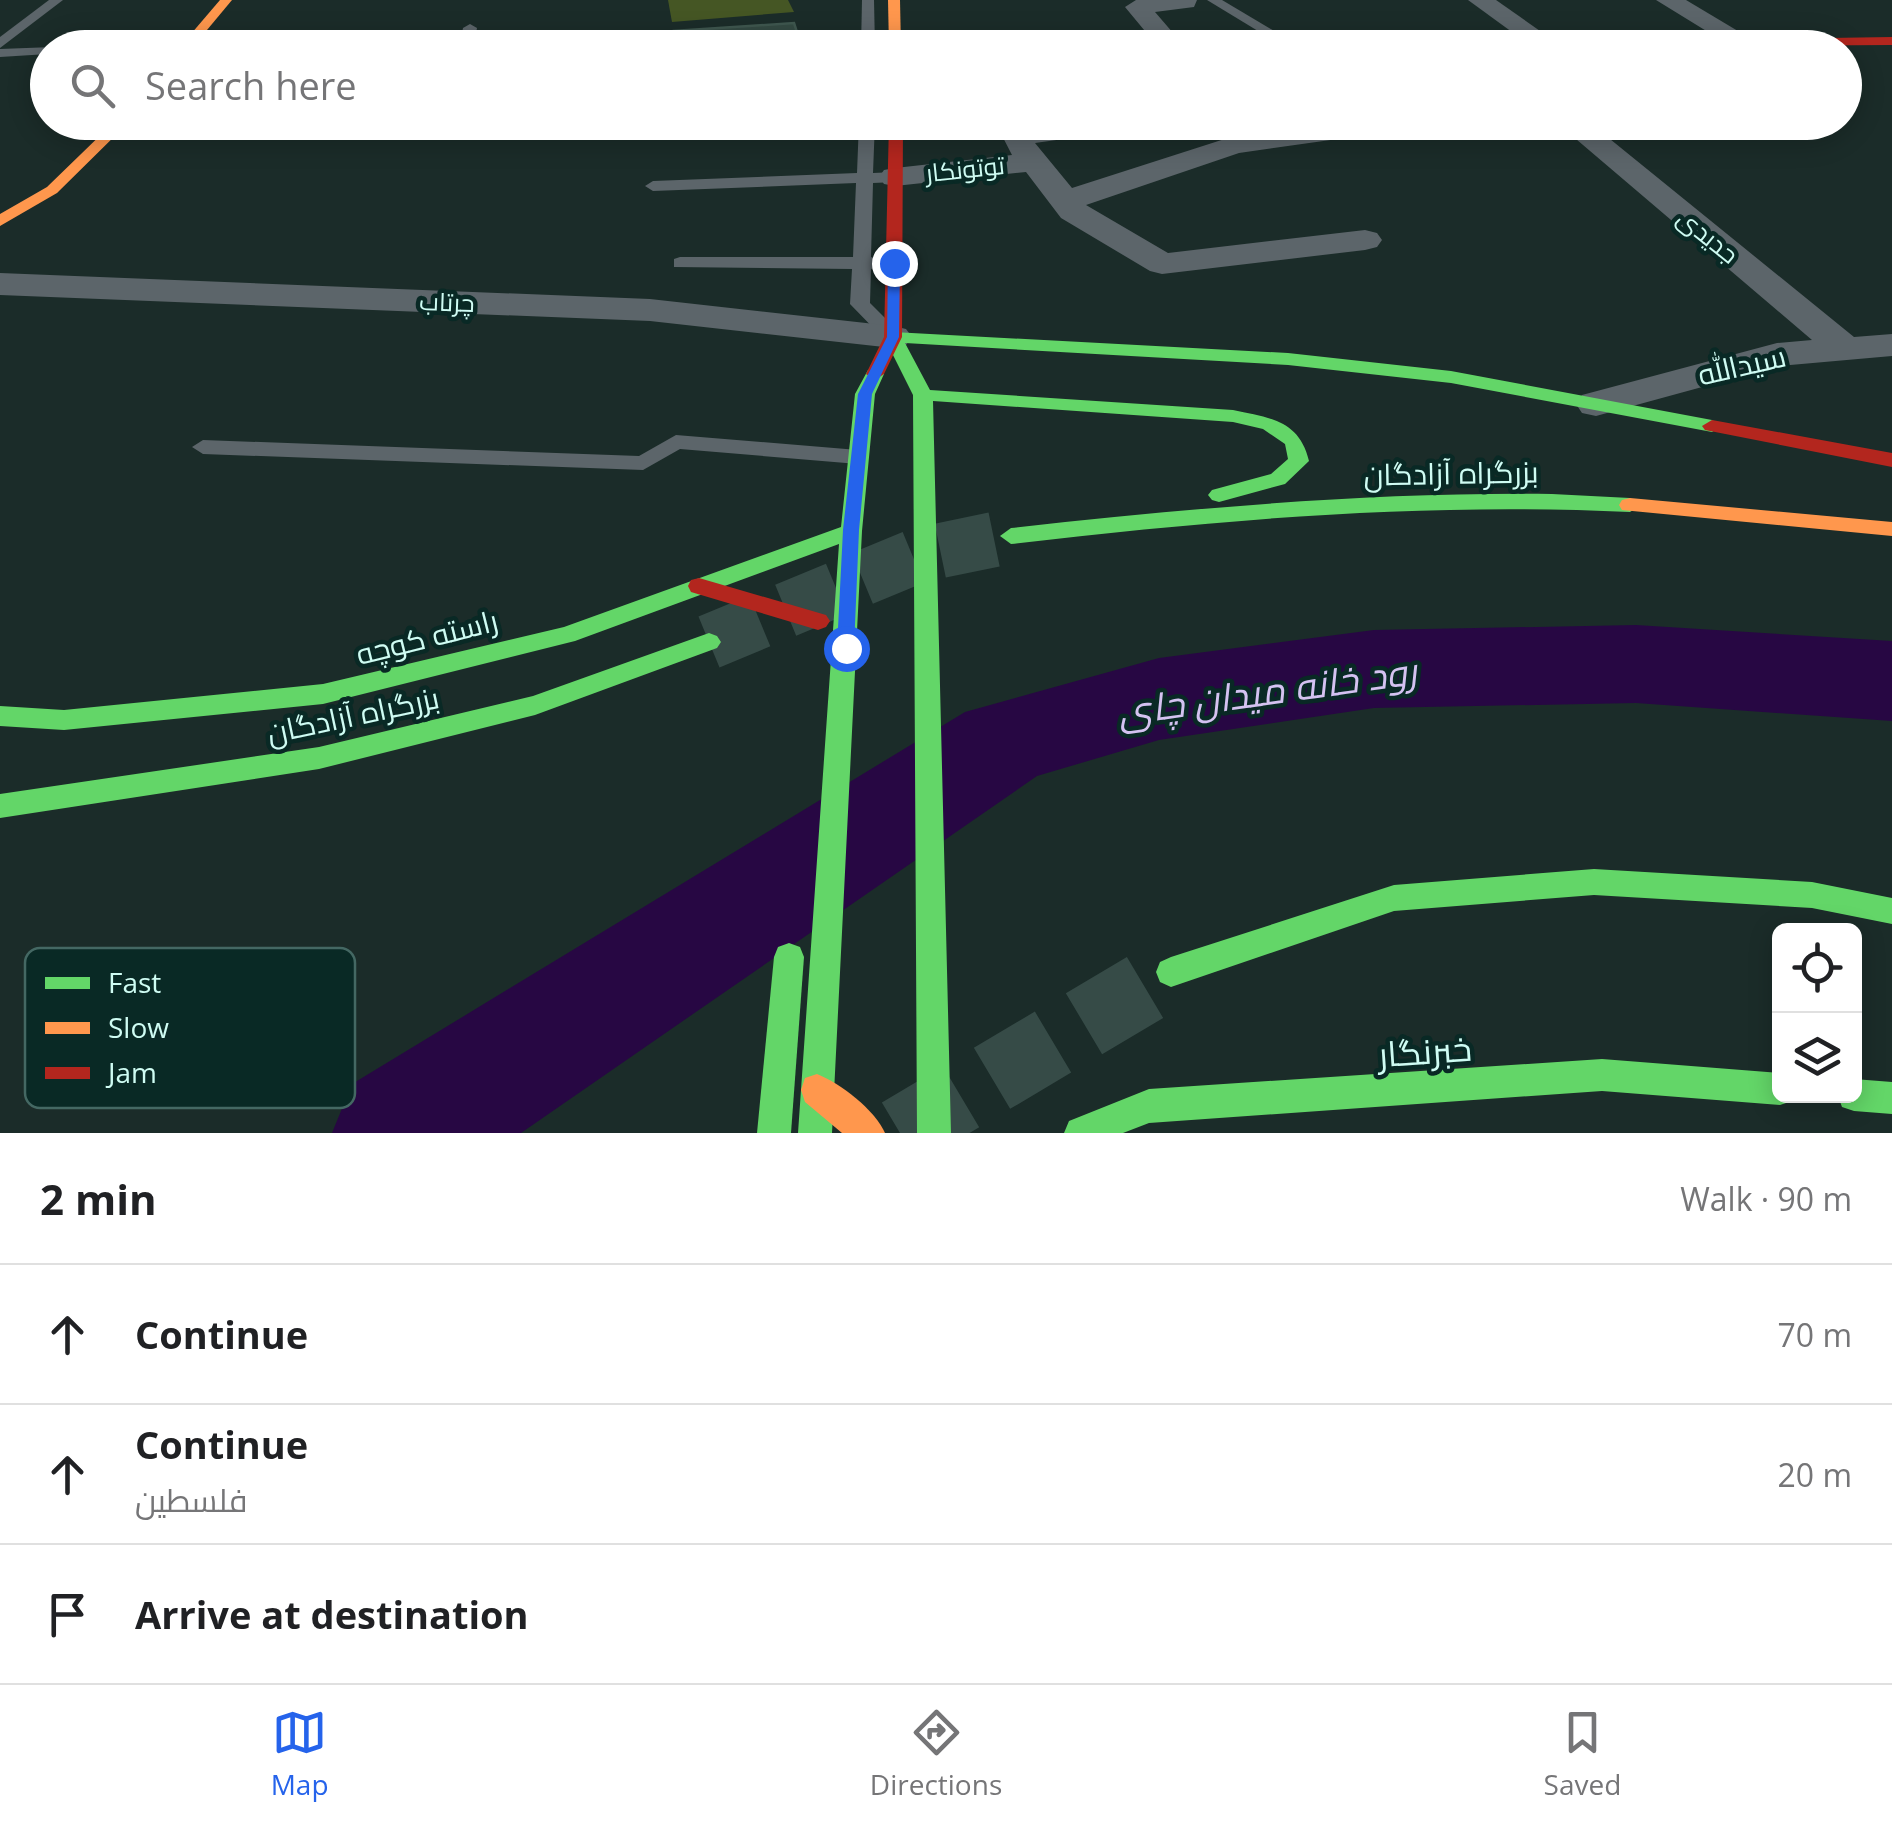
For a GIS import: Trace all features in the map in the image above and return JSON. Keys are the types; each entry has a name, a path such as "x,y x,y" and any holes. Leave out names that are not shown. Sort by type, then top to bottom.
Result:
{"main road":[{"path":"200,30 226,0"},
{"path":"894,0 895,30"},
{"path":"1862,41 1892,41"},
{"path":"0,221 52,190 104,140"},
{"path":"815,1133 858,456 865,394 893,337 894,263 880,177 891,140"},
{"path":"893,337 923,395 934,1133"},
{"path":"893,337 1288,359 1451,377 1892,460"},
{"path":"923,395 1233,416 1269,424 1294,442 1299,460 1278,478 1125,522"},
{"name":"بزرگراه آزادگان","path":"1011,536 1125,522 1355,505 1572,502 1892,529"},
{"name":"راسته کوچه","path":"0,716 64,720 324,694 566,635 851,530"},
{"path":"700,586 817,631"},
{"name":"بزرگراه آزادگان","path":"8,804 319,758 535,705 709,642"},
{"path":"1171,972 1394,898 1594,882 1812,895 1892,912"},
{"path":"774,1133 791,934"},
{"name":"خبرنگار","path":"1081,1133 1149,1106 1602,1075 1772,1088"},
{"path":"818,1090 868,1133"},
{"path":"1862,1096 1892,1098"}],"street":[{"path":"1480,0 1525,30"},
{"path":"1668,0 1722,30"},
{"path":"1157,30 1137,7 1186,2"},
{"path":"1224,140 1234,145"},
{"path":"1065,201 1234,145 1272,140"},
{"name":"جدیدی","path":"1592,140 1846,348"},
{"path":"1020,141 1073,211 1162,264 1365,240"},
{"name":"توتونکار","path":"880,177 1020,141"},
{"name":"چرتاب","path":"0,284 650,310 893,337"},
{"name":"سیدالله","path":"1596,404 1777,354 1892,345"}],"lane":[{"path":"0,44 57,0"},
{"path":"868,0 868,30"},
{"path":"1213,0 1266,30"},
{"path":"0,53 30,51"},
{"path":"871,140 880,177 862,263 860,304 893,337"},
{"path":"653,186 880,177"},
{"path":"680,262 894,263"},
{"path":"203,446 643,463 676,442 858,456"}],"green space":[{"path":"668,0 788,0 794,12 672,22"}],"building":[{"path":"794,23 796,30 689,30"}],"waterway":[{"name":"رود خانه میدان چای","path":"401,1133 1003,743 1159,699 1374,669 1636,664 1892,681"}],"tunnel":[{"path":"709,642 919,555 1011,536"},
{"path":"900,1133 1171,972"}],"traffic: fast":[{"path":"893,337 923,395 934,1133"},
{"path":"893,337 1288,359 1451,377 1712,426"},
{"path":"815,1133 851,531 865,394 875,374"},
{"path":"923,395 1233,416 1269,424 1294,441 1299,461 1278,479 1219,495"},
{"path":"1011,536 1242,512 1397,502 1630,505"},
{"path":"0,716 64,720 323,694 567,635 851,531"},
{"path":"0,806 319,758 535,705 709,642"},
{"path":"1171,972 1394,898 1594,882 1812,895 1892,911"},
{"path":"774,1133 789,957"},
{"path":"1081,1133 1149,1106 1602,1075 1772,1088"},
{"path":"1862,1096 1892,1098"}],"traffic: slow":[{"path":"200,30 226,0"},
{"path":"894,0 895,30"},
{"path":"0,221 52,190 103,140"},
{"path":"1630,505 1892,529"},
{"path":"817,1090 868,1133"}],"traffic: jam":[{"path":"1862,41 1892,41"},
{"path":"875,374 893,337 896,140"},
{"path":"1712,426 1892,460"},
{"path":"699,586 818,621"}],"route":[{"path":"846,648 851,530 865,394 893,337 894,263"}]}
